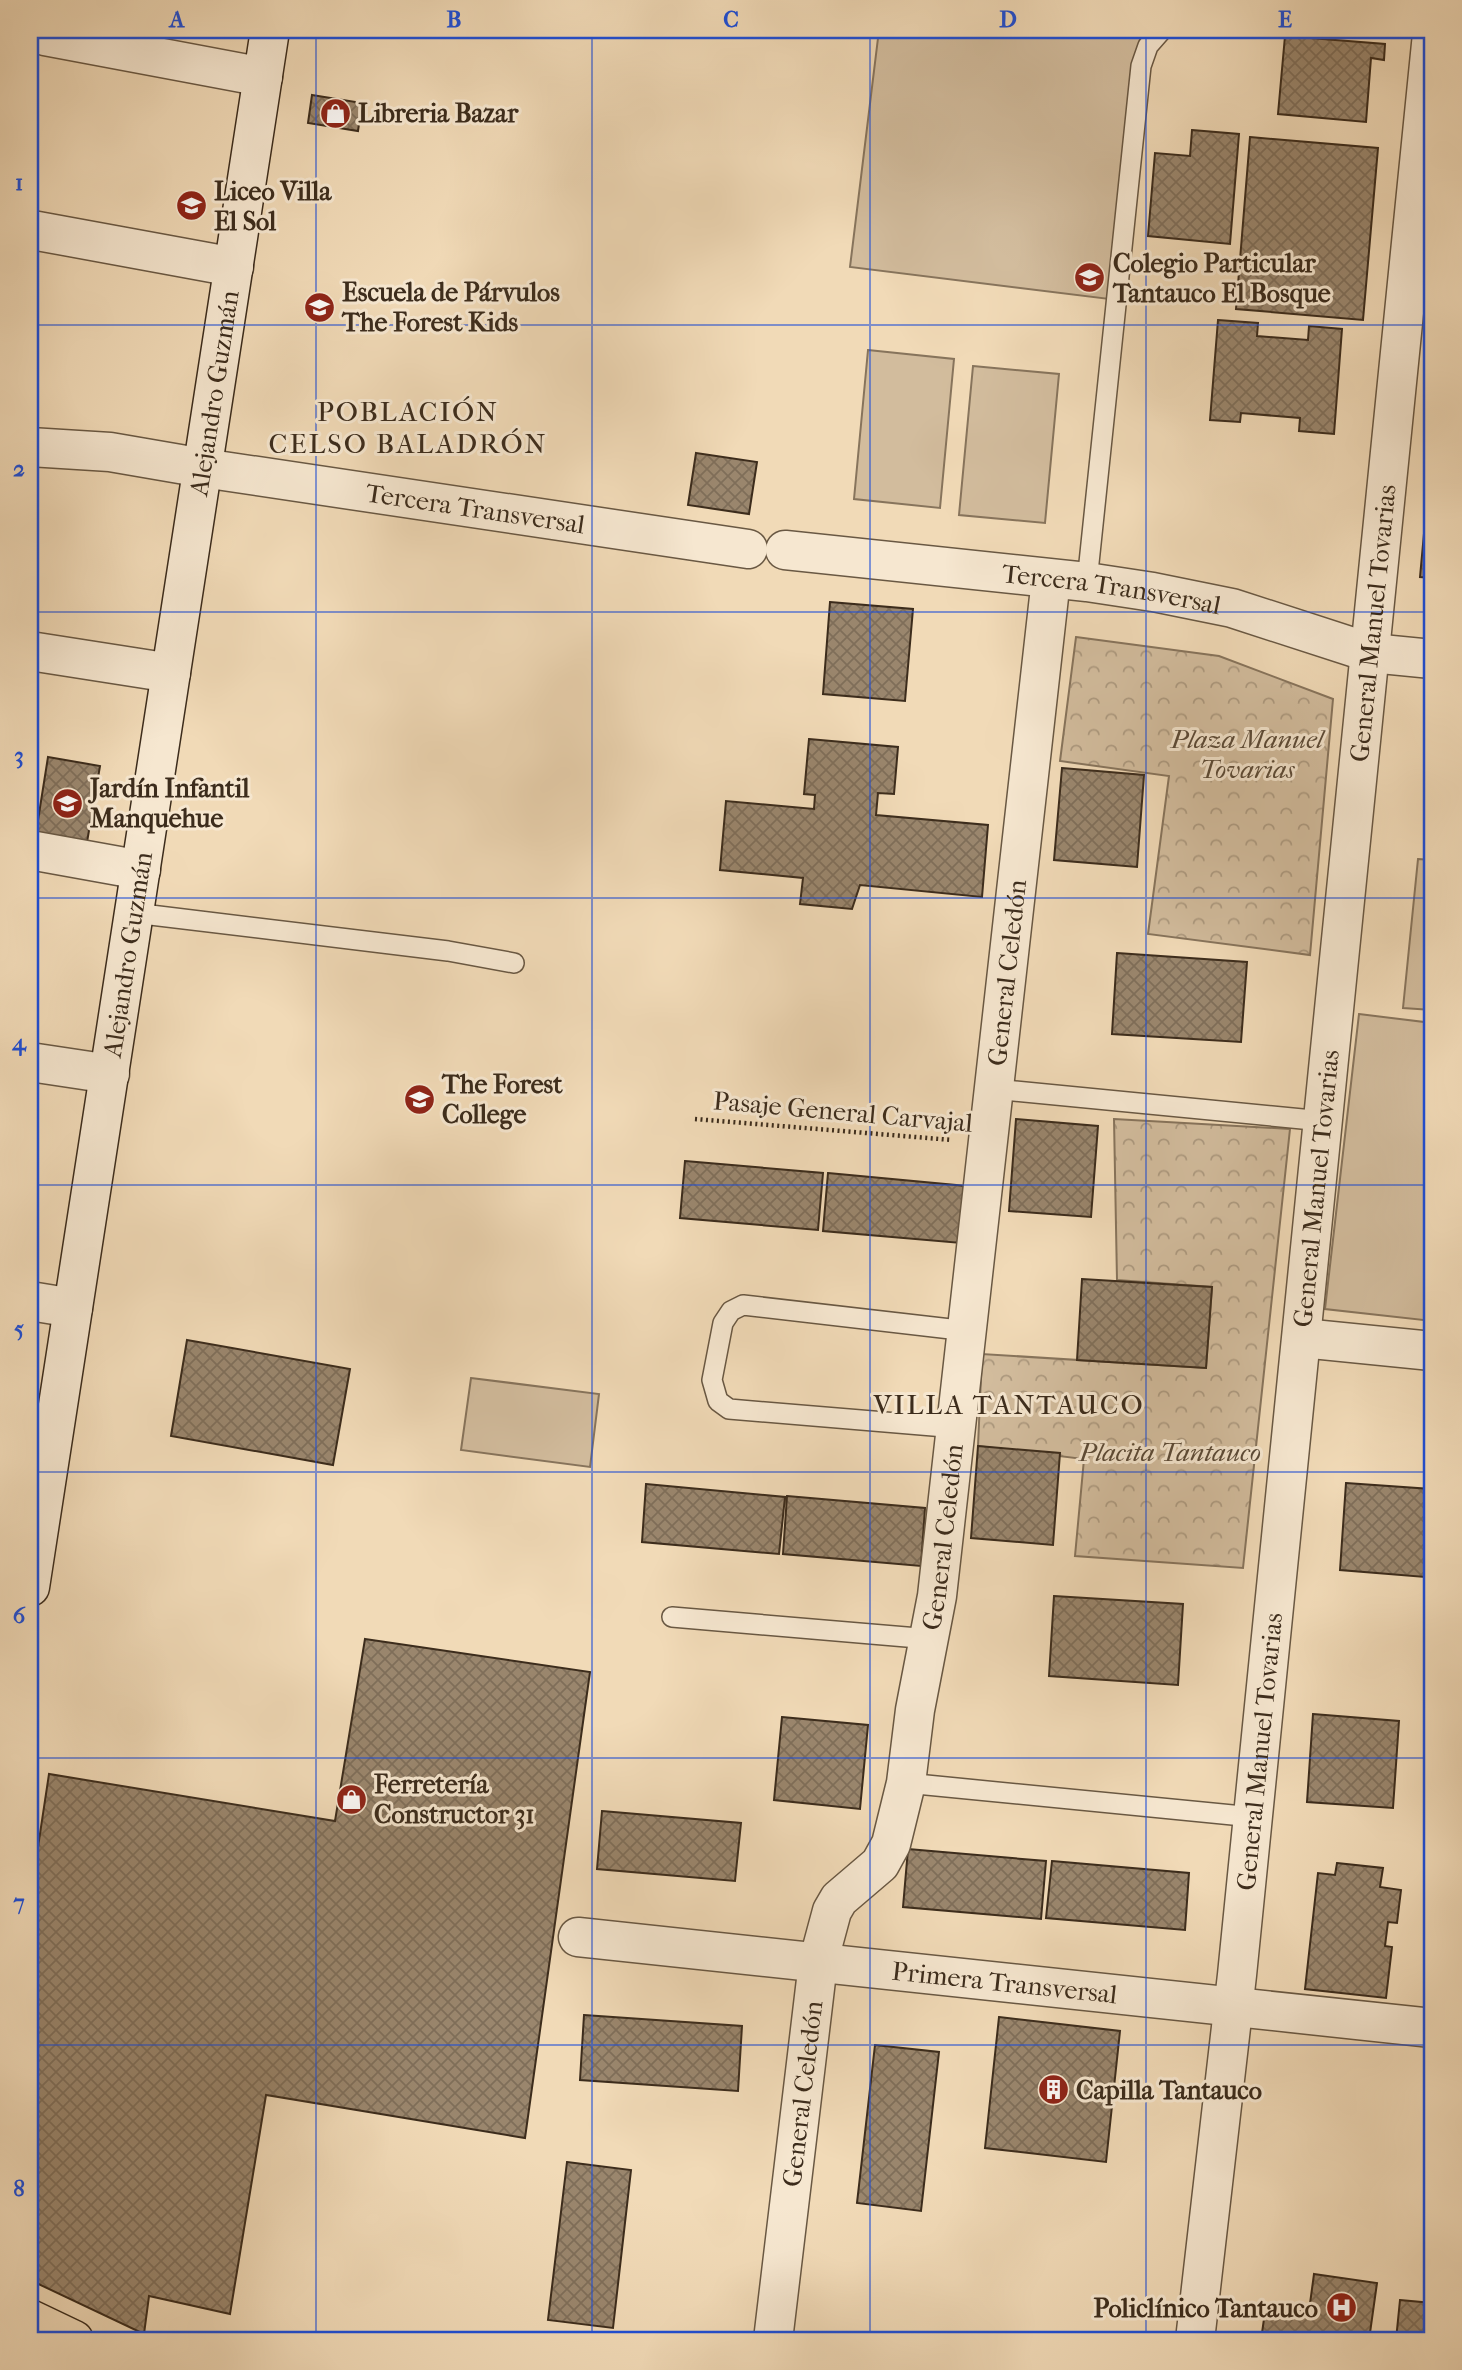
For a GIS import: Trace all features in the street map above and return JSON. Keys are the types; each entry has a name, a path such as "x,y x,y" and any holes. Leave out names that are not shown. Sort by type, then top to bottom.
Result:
{"main road":[{"path":"30,2319 74,2340"}],"street":[{"name":"Alejandro Guzmán","path":"30,1587 35,1516 73,1308 271,30"},
{"name":"General Manuel Tovarias","path":"1195,2340 1234,2008 1432,34"},
{"path":"45,36 263,77"},
{"path":"32,230 234,267"},
{"name":"Tercera Transversal","path":"30,447 110,452 203,468 766,549 1153,592 1232,608 1371,653 1432,659"},
{"name":"General Celedón","path":"773,2340 818,1963 832,1911 839,1899 880,1864 891,1844 906,1783 915,1710 944,1551 994,1089 1069,581"},
{"path":"30,651 171,673"},
{"path":"30,850 141,870"},
{"path":"30,1062 110,1074"},
{"path":"30,1301 73,1308"},
{"path":"1302,1338 1432,1351"},
{"name":"Primera Transversal","path":"578,1937 1432,2028"}],"lane":[{"path":"1069,581 1141,66 1148,46 1161,30"},
{"path":"134,913 448,951 514,963"},
{"path":"994,1089 1323,1122"},
{"path":"957,1428 729,1409 718,1401 712,1380 723,1323 731,1311 743,1305 968,1331"},
{"path":"673,1617 930,1639"},
{"path":"906,1783 1253,1817"}],"path":[{"name":"Pasaje General Carvajal","path":"695,1119 988,1143"}],"green space":[{"path":"879,30 1141,30 1109,299 850,267"},
{"path":"868,350 954,359 940,508 854,499"},
{"path":"973,366 1059,374 1045,523 959,515"},
{"name":"Plaza Manuel Tovarias","path":"1076,637 1219,656 1333,699 1310,955 1148,934 1169,776 1060,761"},
{"path":"1418,859 1432,860 1432,1010 1403,1008"},
{"path":"1359,1014 1432,1023 1432,1321 1325,1309"},
{"name":"Placita Tantauco","path":"1114,1119 1290,1129 1243,1568 1075,1556 1084,1459 978,1446 982,1354 1206,1368 1212,1287 1117,1280"},
{"path":"471,1378 599,1394 590,1467 461,1450"}],"building":[{"path":"1285,36 1385,44 1384,60 1371,58 1366,122 1278,114"},
{"name":"Libreria Bazar","path":"312,95 362,103 358,131 308,123"},
{"path":"1192,130 1239,134 1230,244 1148,236 1155,153 1190,156"},
{"path":"1250,137 1378,148 1363,320 1236,309"},
{"path":"1218,320 1258,323 1257,336 1308,340 1309,326 1342,329 1334,434 1299,431 1300,418 1241,413 1240,422 1210,420"},
{"path":"696,453 757,462 749,514 688,505"},
{"path":"1429,479 1432,480 1432,578 1420,577"},
{"path":"830,602 913,609 905,701 823,694"},
{"path":"809,739 898,747 894,794 878,793 876,815 988,825 982,897 860,885 852,909 800,904 803,878 720,870 726,801 814,809 815,795 804,794"},
{"name":"Jardín Infantil Manquehue","path":"48,757 100,766 86,848 35,839"},
{"path":"1062,768 1144,775 1137,867 1054,860"},
{"path":"1117,953 1247,962 1241,1042 1112,1034"},
{"path":"1016,1119 1098,1126 1091,1217 1009,1211"},
{"path":"685,1161 823,1173 818,1230 680,1218"},
{"path":"828,1173 966,1186 961,1243 823,1231"},
{"path":"1082,1279 1212,1287 1206,1368 1077,1360"},
{"path":"187,1340 350,1369 333,1465 171,1436"},
{"path":"978,1446 1060,1453 1053,1545 971,1538"},
{"path":"1346,1483 1431,1489 1425,1577 1340,1570"},
{"path":"646,1484 785,1497 779,1554 642,1542"},
{"path":"787,1496 925,1508 921,1566 783,1554"},
{"path":"1054,1596 1183,1604 1178,1685 1049,1676"},
{"path":"365,1639 590,1672 525,2138 266,2095 230,2314 149,2296 144,2334 30,2280 30,1900 49,1774 335,1821"},
{"path":"1313,1714 1399,1721 1393,1808 1307,1802"},
{"path":"782,1717 868,1725 860,1809 774,1800"},
{"path":"602,1811 741,1823 735,1881 597,1869"},
{"path":"908,1849 1046,1861 1041,1919 903,1907"},
{"path":"1052,1861 1189,1873 1185,1930 1046,1918"},
{"path":"1337,1863 1383,1868 1380,1887 1401,1890 1397,1923 1388,1922 1385,1946 1392,1947 1386,1998 1305,1989 1318,1873 1335,1875"},
{"path":"584,2015 742,2026 738,2091 580,2080"},
{"name":"Capilla Tantauco","path":"999,2017 1120,2031 1106,2162 985,2148"},
{"path":"875,2045 939,2052 921,2211 857,2203"},
{"path":"567,2162 631,2170 613,2328 548,2320"},
{"name":"Policlínico Tantauco","path":"1314,2274 1377,2283 1369,2340 1261,2340 1266,2305 1309,2311"},
{"path":"1400,2300 1432,2303 1432,2340 1396,2340"}],"place":[{"name":"Libreria Bazar","path":"335,113"},
{"name":"Liceo Villa El Sol","path":"191,206"},
{"name":"Colegio Particular Tantauco El Bosque","path":"1090,278"},
{"name":"Escuela de Párvulos The Forest Kids","path":"319,307"},
{"name":"Jardín Infantil Manquehue","path":"67,803"},
{"name":"The Forest College","path":"419,1099"},
{"name":"Ferretería Constructor 31","path":"351,1799"},
{"name":"Capilla Tantauco","path":"1053,2090"},
{"name":"Policlínico Tantauco","path":"1341,2308"}],"district":[{"name":"POBLACIÓN CELSO BALADRÓN","path":"408,427"},
{"name":"VILLA TANTAUCO","path":"1009,1404"}]}
